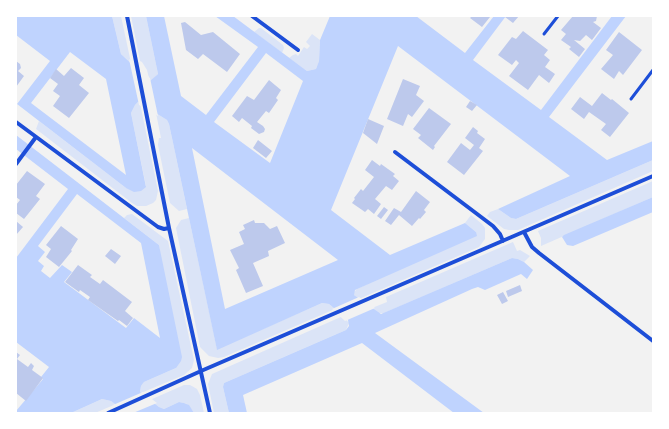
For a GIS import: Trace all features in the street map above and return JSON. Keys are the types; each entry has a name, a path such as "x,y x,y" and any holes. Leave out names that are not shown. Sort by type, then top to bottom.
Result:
{"street":[{"path":"127,16 170,228 210,413"},
{"path":"252,16 298,50"},
{"path":"16,122 158,228 170,228"},
{"path":"16,164 36,137"},
{"path":"395,152 493,226 500,234 503,241"},
{"path":"108,413 331,314 653,176"},
{"path":"524,232 532,247 539,253 653,341"}],"lane":[{"path":"544,34 558,16"},
{"path":"631,99 653,70"}],"shaded area":[{"path":"112,16 121,16 131,63 121,54"},
{"path":"131,16 146,16 158,74 150,82 147,70 140,61"},
{"path":"259,28 283,45 284,48 282,53 254,32"},
{"path":"312,34 320,40 319,61 316,69 307,71 289,58 296,54 298,56 304,47 307,49 310,46 306,42"},
{"path":"138,102 140,103 158,191 156,200 146,206 137,206 132,203 36,129 39,121 126,188 146,186 131,113"},
{"path":"156,113 167,120 169,124 187,209 179,211 170,203 158,145 159,138 161,138"},
{"path":"653,160 653,171 518,230 504,229 487,216 490,212 498,209 511,218 516,219"},
{"path":"653,181 653,197 541,246 541,238 538,231"},
{"path":"132,214 168,241 194,360 192,368 184,375 141,393 141,386 144,382 176,368 159,245 124,218 127,215"},
{"path":"471,215 485,228 485,239 479,247 359,299 354,295 353,293 357,289 476,232 465,223"},
{"path":"189,218 217,349 322,303 329,304 335,309 224,357 218,358 209,356 200,347 176,228 181,220"},
{"path":"513,242 517,251 520,250 530,256 524,262 512,258 384,313 378,313 372,308 387,302 386,297"},
{"path":"343,316 349,323 346,330 224,383 223,387 229,413 214,413 208,384 212,374"},
{"path":"184,385 190,385 197,389 204,413 194,413 187,404 179,402 164,409 150,400"},
{"path":"102,399 116,404 95,413 71,413"}],"water":[{"path":"16,16 112,16 121,54 150,81 158,74 146,16 164,16 181,96 206,115 258,47 215,16 233,16 307,71 316,69 319,61 320,40 330,16 416,16 465,53 494,16 506,16 473,60 541,110 612,16 626,16 549,117 607,160 653,141 653,160 516,219 511,218 498,209 570,176 398,46 331,210 390,255 465,223 476,232 477,236 355,290 354,295 381,314 512,258 524,262 533,270 527,279 521,274 485,290 478,287 472,289 375,333 484,413 454,413 362,343 243,395 247,413 229,413 223,387 224,383 346,330 349,326 348,320 329,304 322,303 217,350 167,120 138,102 135,105 131,113 146,187 141,191 134,192 126,188 17,104 50,61 16,35","holes":["70,52 106,79 126,175 31,103","266,53 303,81 270,163 214,122","192,148 338,260 225,309"]},
{"path":"16,135 159,245 182,357 176,368 144,382 141,386 140,392 159,407 164,409 179,402 189,405 194,413 127,413 111,401 102,399 71,413 18,413 16,411 43,379 41,377 49,367 16,342 16,258 68,189 16,149","holes":["77,194 141,243 160,338 134,318 126,328 64,282 72,272 62,265 50,278 41,271 44,266 38,261 45,252 38,246"]},
{"path":"653,197 653,212 573,246 567,245 562,237 564,235"}],"pier":[{"path":"129,59 150,78 158,116 139,105"},
{"path":"359,297 375,308 345,321 332,309"},
{"path":"143,392 157,403 133,413 124,413 113,405"}],"building":[{"path":"472,16 490,17 482,27 470,18"},
{"path":"519,16 513,23 505,17"},
{"path":"573,16 597,16 596,21 593,22 601,28 592,40 586,35 580,41 574,40 585,49 579,57 569,49 571,47 561,40 566,34 561,30"},
{"path":"185,22 201,35 213,32 240,54 227,72 203,54 198,59 186,50 181,23"},
{"path":"523,31 548,50 544,55 550,60 545,67 555,74 549,83 539,75 528,90 509,76 519,63 516,60 512,65 498,55 512,37 516,39"},
{"path":"619,32 642,50 623,75 619,71 614,79 601,69 613,55 606,50"},
{"path":"16,61 20,64 21,68 18,71 24,76 16,87"},
{"path":"71,68 84,78 79,85 89,93 69,118 53,106 60,96 53,91 58,84 50,78 56,69 64,76"},
{"path":"403,79 420,86 416,95 424,101 412,117 408,114 403,126 387,119"},
{"path":"269,80 281,90 276,98 278,100 269,113 266,111 257,122 265,129 264,132 259,134 242,118 239,122 232,116 247,96 254,100"},
{"path":"602,93 629,113 610,137 601,130 606,124 589,112 584,119 571,109 580,97 592,106"},
{"path":"470,101 477,105 472,111 466,107"},
{"path":"429,108 451,124 434,146 435,147 433,150 418,138 421,135 413,129"},
{"path":"368,119 384,126 377,144 363,133"},
{"path":"473,127 478,131 477,133 485,139 479,148 483,151 464,175 447,162 461,143 470,150 474,145 465,138"},
{"path":"258,140 272,151 266,158 253,148"},
{"path":"372,160 380,166 381,164 395,174 393,176 399,181 392,190 386,186 375,199 381,204 374,214 368,209 365,212 352,203 361,189 363,191 374,177 365,170"},
{"path":"27,171 45,184 36,196 40,199 24,219 16,213 16,205 20,200 16,197 16,185"},
{"path":"416,191 430,202 424,210 426,212 420,219 419,218 412,226 399,215 391,225 385,221 394,208 401,212"},
{"path":"384,207 388,210 381,219 377,216"},
{"path":"254,220 255,223 264,223 270,229 277,226 285,243 268,251 269,256 253,263 263,286 246,293 236,270 239,268 230,250 244,244 239,232 245,229 243,225"},
{"path":"16,221 23,227 16,235"},
{"path":"61,226 78,239 71,250 72,251 59,267 46,257 51,249 46,245"},
{"path":"111,249 121,256 115,264 105,256"},
{"path":"78,265 92,275 90,277 100,284 103,280 132,302 125,311 133,318 127,326 88,300 90,297 80,290 79,292 65,282"},
{"path":"520,285 522,291 508,297 506,291"},
{"path":"503,292 508,301 502,304 497,295"},
{"path":"16,352 20,355 17,359 28,367 31,363 34,366 32,370 43,378 26,401 16,393"}]}
